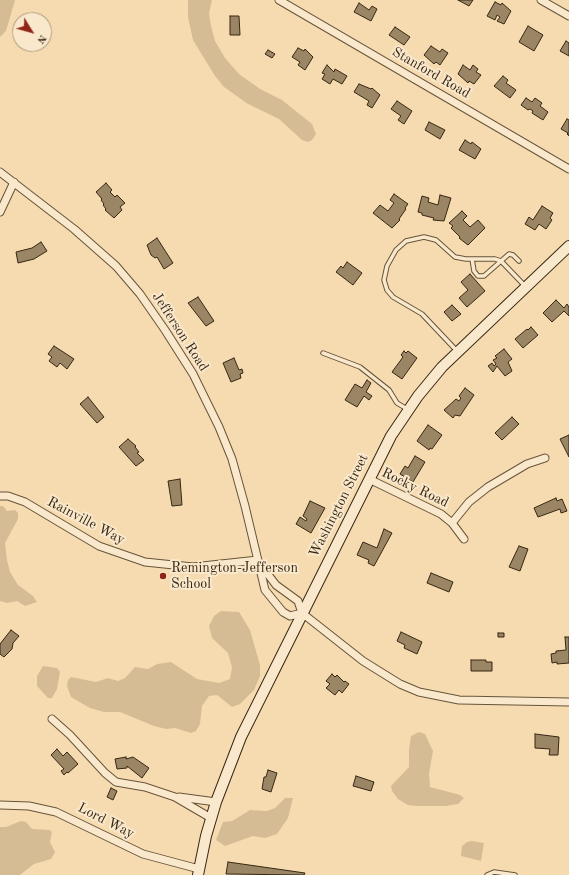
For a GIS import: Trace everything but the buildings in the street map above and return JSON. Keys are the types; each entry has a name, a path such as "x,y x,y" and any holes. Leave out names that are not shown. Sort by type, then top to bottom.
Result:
{"main road":[{"name":"Washington Street","path":"199,872 211,818 225,774 241,737 383,450 408,409 429,381 457,351 569,246"}],"street":[{"name":"Stanford Road","path":"279,0 569,169"},
{"path":"541,0 569,16"},
{"name":"Jefferson Road","path":"0,172 90,242 116,266 166,330 193,374 219,427 232,459 258,560 262,584 276,606 290,616 302,613 298,601 276,585 258,560"},
{"path":"0,212 14,182"},
{"path":"452,523 469,502 488,487 527,464 545,458"},
{"name":"Rocky Road","path":"369,479 441,514 452,523 464,539"},
{"name":"Rainville Way","path":"0,496 8,496 25,502 99,546 145,562 193,567 258,560"},
{"path":"302,613 363,661 400,684 419,692 459,700 569,702"},
{"path":"52,719 70,735 105,773 116,782 145,787 175,797 216,802"},
{"path":"175,797 211,818"},
{"name":"Lord Way","path":"0,805 29,806 51,810 75,820 143,854 199,872"}],"lane":[{"path":"457,351 422,314 393,298 386,290 384,280 387,266 396,250 406,241 424,237 436,240 455,257 495,259 501,262 526,287"},
{"path":"472,259 474,272 478,276 484,276 509,254 513,255 519,261"},
{"path":"323,353 360,366 389,390 398,403 408,409"},
{"path":"487,875 494,872 514,875"}],"shaded area":[{"path":"0,0 15,0 6,31 0,37"},
{"path":"188,0 212,0 209,13 211,26 215,41 225,58 239,74 260,89 282,100 312,124 316,134 312,140 308,142 302,140 279,119 248,104 224,87 215,76 193,40 188,17"},
{"path":"0,506 3,506 7,511 15,510 18,513 18,519 5,543 10,572 18,585 33,596 37,602 25,606 17,601 7,603 0,601"},
{"path":"221,611 239,612 250,630 260,665 260,676 254,690 240,704 232,707 217,695 209,696 202,706 200,724 196,731 191,733 175,728 166,729 154,726 120,712 104,712 90,708 71,697 67,686 68,680 71,677 96,682 108,678 118,681 125,678 135,667 148,669 157,664 171,662 197,679 219,683 230,679 232,667 228,653 212,638 209,626 214,616"},
{"path":"43,666 57,668 60,672 57,689 52,698 48,698 37,686 37,676"},
{"path":"419,732 425,734 433,751 429,774 430,787 460,795 464,798 458,804 446,806 408,805 398,799 392,791 391,786 409,767 411,736"},
{"path":"285,798 293,798 288,818 277,834 265,838 253,836 225,846 216,840 223,822 232,821 250,810 267,811 275,808"},
{"path":"21,821 26,822 32,829 50,830 52,832 50,842 55,852 51,859 34,864 20,875 0,875 0,827 6,827"},
{"path":"472,841 484,843 481,861 461,856 462,846 467,842"}],"place":[{"name":"Remington-Jefferson School","path":"163,576"}]}
